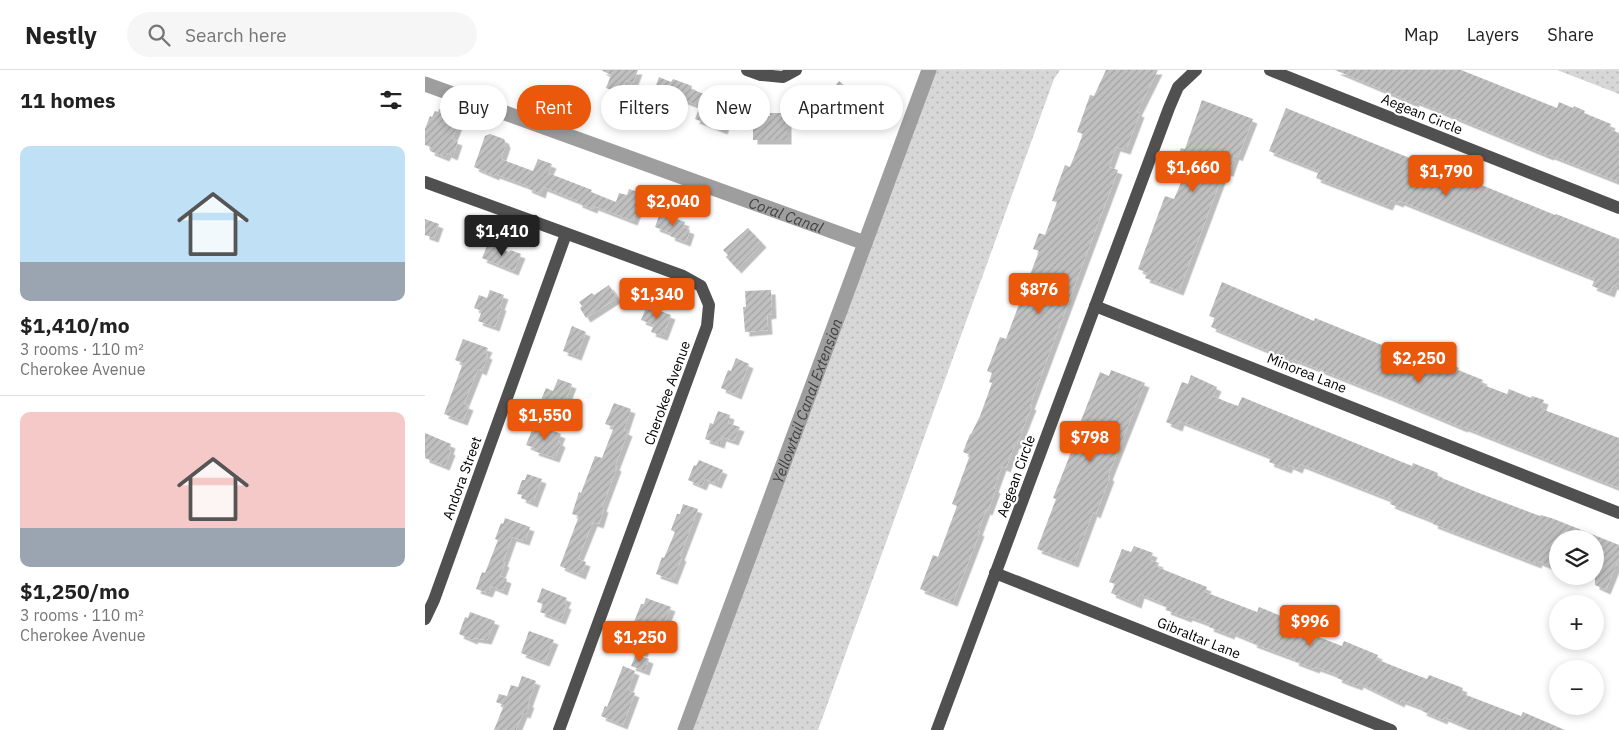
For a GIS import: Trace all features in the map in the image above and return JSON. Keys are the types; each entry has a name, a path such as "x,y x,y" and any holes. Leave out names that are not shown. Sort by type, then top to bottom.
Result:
{"street":[{"path":"747,70 761,75 783,77 796,70"},
{"name":"Aegean Circle","path":"937,730 1169,108 1179,87 1196,70"},
{"name":"Aegean Circle","path":"1270,70 1619,208"},
{"name":"Cherokee Avenue","path":"425,182 683,276 701,286 709,305 704,335 559,730"},
{"name":"Andora Street","path":"425,619 434,600 566,234"},
{"name":"Minorea Lane","path":"1095,306 1619,513"},
{"name":"Gibraltar Lane","path":"995,573 1391,730"}],"shaded area":[{"path":"923,70 1060,70 1054,79 818,730 680,730 901,130 903,130 903,124"},
{"path":"1557,70 1618,70 1619,94"}],"building":[{"path":"601,70 638,70 633,83 626,80 624,85 607,85 611,75"},
{"path":"1106,70 1158,70 1137,112 1140,113 1126,150 1116,147 1109,167 1118,170 1030,405 1032,406 1006,468 1002,466 994,488 996,489 978,531 980,532 953,602 920,589 933,555 938,557 957,506 952,504 970,455 963,452 980,416 992,383 989,382 992,373 987,371 1000,337 1006,339 1039,251 1033,249 1039,233 1045,235 1057,202 1052,201 1065,165 1070,167 1083,134 1077,132 1090,95 1094,96"},
{"path":"1335,70 1461,70 1557,108 1559,102 1573,108 1574,106 1585,111 1584,113 1611,124 1609,129 1619,133 1619,182 1549,156 1415,101 1414,103"},
{"path":"659,77 671,82 673,79 692,86 691,89 698,92 698,105 688,102 688,85 656,85"},
{"path":"839,81 844,85 836,85"},
{"path":"1202,100 1253,119 1238,157 1235,155 1229,172 1224,171 1179,291 1145,278 1147,273 1138,269 1165,196 1174,199 1183,178 1173,174 1178,161 1176,161 1181,148 1185,149"},
{"path":"1286,108 1619,239 1619,288 1613,285 1610,293 1592,286 1595,279 1400,201 1399,203 1391,200 1388,206 1316,178 1319,171 1269,151"},
{"path":"440,109 440,130 456,130 452,139 458,141 453,156 447,153 445,157 430,151 431,147 425,145 425,129 430,116 432,117 435,111 438,112"},
{"path":"770,113 780,113 780,130 787,130 787,140 753,140 753,130 770,130"},
{"path":"490,134 504,139 506,144 501,159 533,171 538,159 552,164 548,173 592,190 591,192 616,202 619,193 627,195 629,189 644,194 633,221 594,206 593,209 543,187 541,194 527,188 528,186 495,174 495,176 474,167 485,136"},
{"path":"660,213 685,222 683,227 690,230 686,242 670,236 671,233 655,227"},
{"path":"425,219 439,224 434,238 425,235"},
{"path":"748,228 762,243 737,269 726,257 728,255 723,250"},
{"path":"488,244 509,252 510,250 521,254 514,271 482,258"},
{"path":"1222,282 1314,321 1315,318 1444,370 1447,363 1459,368 1458,370 1483,380 1481,384 1507,394 1509,389 1531,398 1532,396 1544,400 1541,408 1619,438 1619,488 1463,428 1293,359 1292,361 1211,327 1215,318 1209,316"},
{"path":"609,285 617,298 586,318 579,302"},
{"path":"490,290 504,295 495,327 478,321 482,311 474,308 479,295 487,298"},
{"path":"771,290 772,314 767,315 768,330 745,332 743,307 746,307 745,291"},
{"path":"647,306 671,315 663,336 651,332 654,325 641,320"},
{"path":"572,326 586,332 577,356 563,351"},
{"path":"463,339 488,348 485,354 488,355 482,371 478,369 464,404 469,406 463,421 444,414 463,363 455,360"},
{"path":"736,358 749,364 737,395 721,388 728,370 731,371"},
{"path":"1111,370 1145,383 1108,476 1110,477 1096,514 1093,512 1074,563 1037,549 1056,499 1053,498 1075,442 1073,441 1100,372 1109,376"},
{"path":"1191,375 1217,387 1213,396 1227,402 1238,406 1242,397 1412,466 1413,463 1438,473 1437,476 1479,493 1582,530 1549,530 1549,566 1538,561 1537,564 1433,524 1434,521 1390,504 1392,500 1300,464 1298,469 1289,465 1287,469 1269,462 1271,457 1180,421 1178,427 1166,422 1182,382 1188,384"},
{"path":"558,379 572,384 567,397 573,400 569,410 541,400 546,388 553,391"},
{"path":"614,403 631,409 624,430 628,432 602,507 604,508 599,524 593,522 578,559 586,562 581,575 560,566 579,516 572,514 579,492 581,493 595,456 602,458 614,427 605,424"},
{"path":"718,411 730,415 728,423 740,427 734,441 722,437 720,444 705,439 710,423 713,424"},
{"path":"537,424 561,434 558,441 561,443 555,458 534,451 535,448 526,445 532,430 534,431"},
{"path":"425,433 451,444 449,450 451,451 445,466 425,458"},
{"path":"699,460 723,470 717,484 705,479 702,486 688,480 694,465 696,466"},
{"path":"527,474 542,479 533,503 521,498 522,495 517,494 522,480 525,480"},
{"path":"683,504 698,509 673,580 656,574 662,557 664,558 675,532 671,530"},
{"path":"505,518 530,527 525,541 512,537 500,576 507,579 503,591 491,586 488,593 476,589 482,572 485,573 498,540 495,539"},
{"path":"1604,539 1619,545 1619,558 1606,590 1595,585 1604,585"},
{"path":"1134,546 1153,553 1150,560 1159,563 1157,567 1207,587 1205,592 1257,612 1259,607 1293,621 1290,626 1342,646 1344,641 1378,655 1376,659 1427,679 1429,675 1463,688 1461,693 1521,716 1523,712 1565,730 1470,730 1444,717 1443,720 1422,711 1423,708 1401,700 1400,703 1359,683 1358,686 1337,678 1338,675 1294,661 1295,659 1252,643 1253,641 1231,632 1230,635 1209,627 1210,624 1166,610 1167,607 1161,605 1162,603 1140,594 1137,604 1111,593 1115,584 1109,582 1122,549 1131,552"},
{"path":"542,588 567,598 564,604 567,605 561,620 540,612 543,604 537,602"},
{"path":"646,598 671,607 665,622 660,620 658,627 653,625 643,653 629,647 637,623 634,622 641,604 644,604"},
{"path":"470,612 495,621 487,640 474,638 473,640 459,634 465,617 468,618"},
{"path":"529,631 554,640 545,662 521,653"},
{"path":"636,654 649,659 645,671 631,666"},
{"path":"623,666 635,671 628,690 635,693 623,725 601,716 605,706 607,707"},
{"path":"522,676 536,681 526,714 523,713 516,730 494,730 504,705 496,702 499,694 507,696 511,685 518,687"}],"waterway":[{"name":"Yellowtail Canal Extension","path":"685,730 929,70"},
{"name":"Coral Canal","path":"425,84 865,243"}]}
